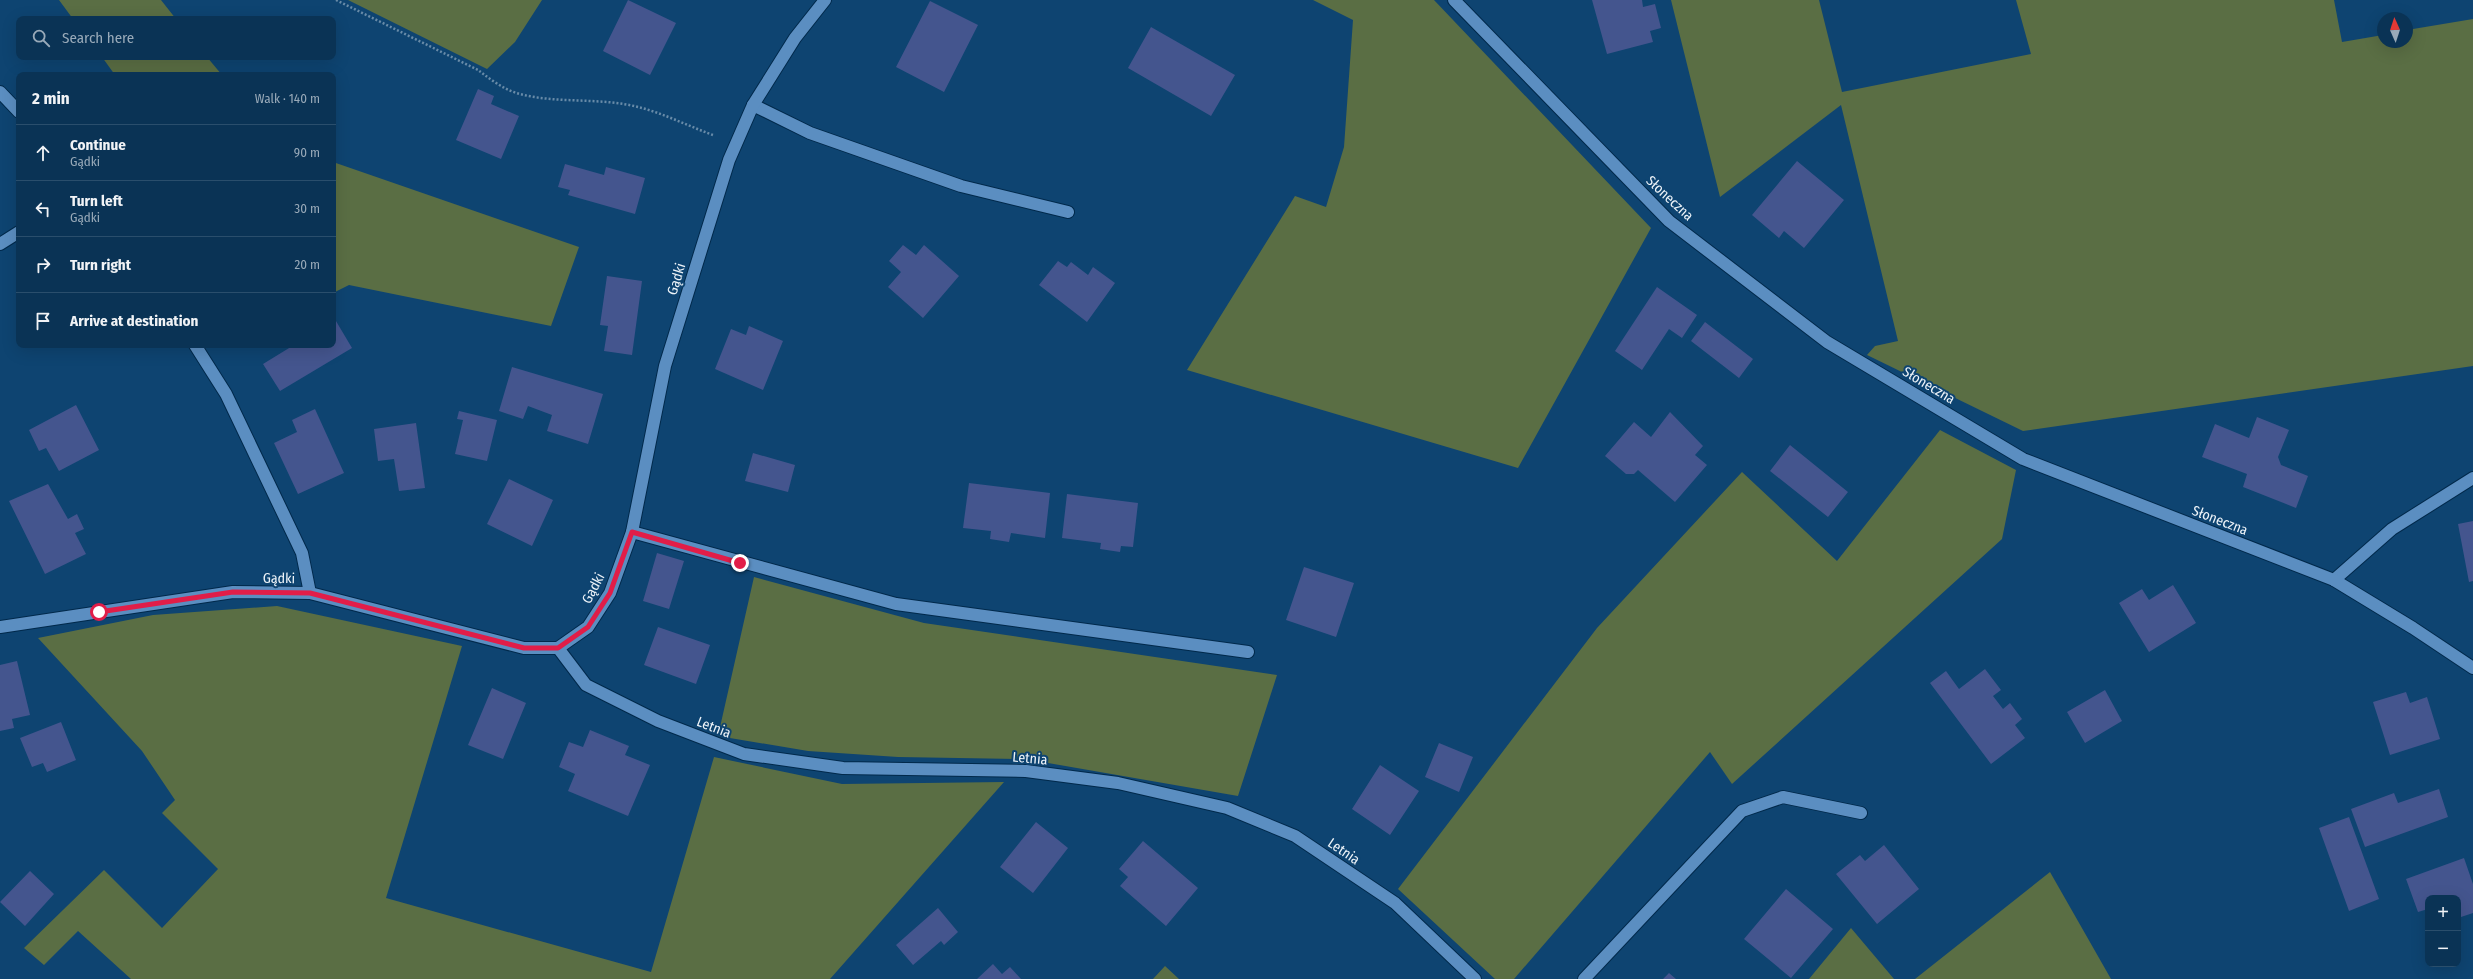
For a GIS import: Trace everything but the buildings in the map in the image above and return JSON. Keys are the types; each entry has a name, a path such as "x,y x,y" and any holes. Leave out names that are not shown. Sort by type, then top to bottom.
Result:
{"street":[{"name":"Gądki","path":"0,627 233,592 310,593 524,648 558,648 588,627 610,593 632,532 665,366 736,144 753,104 795,38 825,0"},
{"name":"Słoneczna","path":"1454,0 1669,221 1828,342 2023,459 2334,580 2413,628 2473,668"},
{"path":"0,92 16,109"},
{"path":"753,104 810,133 962,186 1068,212"},
{"path":"0,244 16,234"},
{"path":"196,348 226,394 302,553 310,593"},
{"path":"2334,580 2392,528 2473,478"},
{"path":"632,532 896,604 1248,652"},
{"name":"Letnia","path":"558,648 586,685 658,721 744,754 843,768 1026,771 1118,783 1226,808 1295,836 1395,903 1475,979"},
{"path":"1584,979 1742,811 1782,796 1861,813"}],"path":[{"path":"336,0 478,70 498,84 519,94 540,98 614,102 640,107 736,144"}],"green space":[{"path":"59,0 161,0 174,16 71,16"},
{"path":"348,0 542,0 515,42 487,69"},
{"path":"1313,0 1434,0 1651,228 1518,468 1187,370 1295,196 1326,207 1344,147 1353,20"},
{"path":"1671,0 1819,0 1842,92 2031,54 2016,0 2334,0 2342,42 2377,36 2377,48 2413,48 2413,29 2473,19 2473,366 2023,431 1867,355 1875,346 1898,341 1841,105 1720,197"},
{"path":"104,60 210,60 220,72 113,72"},
{"path":"336,163 579,247 551,326 349,285 336,292"},
{"path":"1940,430 2016,470 2002,539 1732,784 1710,752 1514,979 1495,979 1398,889 1597,628 1742,472 1837,561"},
{"path":"754,577 924,623 1277,675 1238,796 1025,759 898,757 808,751 718,736"},
{"path":"277,606 462,646 386,898 651,972 714,757 842,784 1004,782 830,979 131,979 78,931 44,965 24,948 104,870 162,928 218,869 162,813 175,800 142,751 38,638 153,615"},
{"path":"2050,872 2111,979 1915,979"},
{"path":"1851,928 1894,979 1809,979"},
{"path":"1165,966 1179,979 1153,979"}],"route":[{"path":"99,612 233,592 310,593 405,616 524,648 558,648 588,627 610,593 632,532 740,563"}]}
